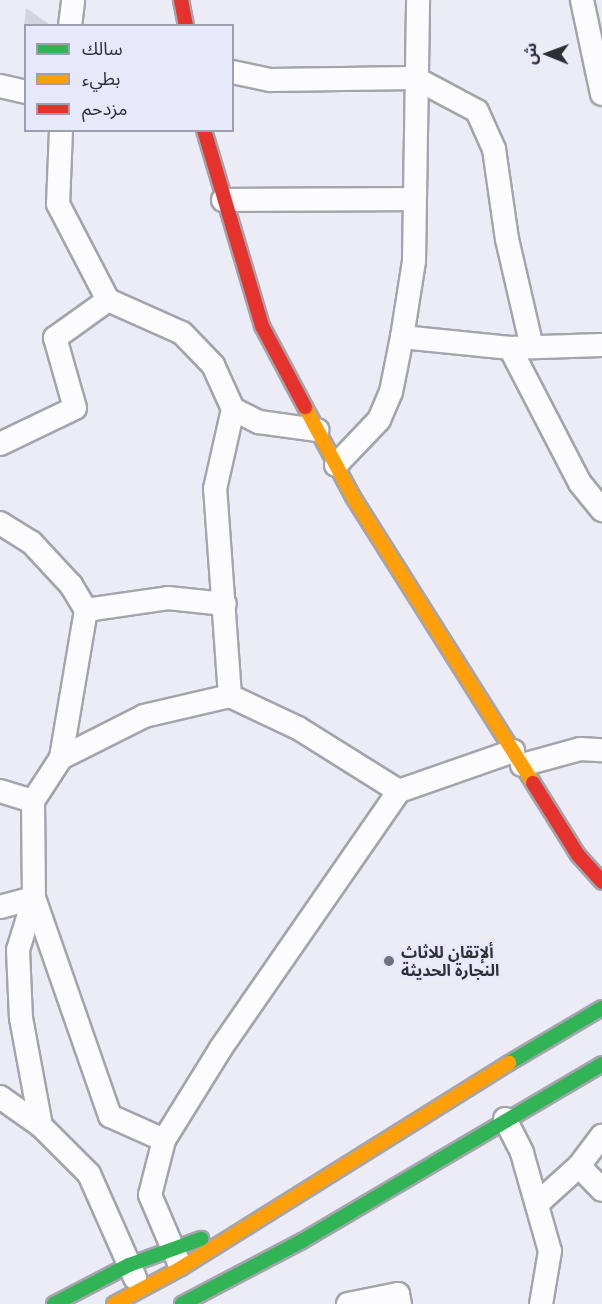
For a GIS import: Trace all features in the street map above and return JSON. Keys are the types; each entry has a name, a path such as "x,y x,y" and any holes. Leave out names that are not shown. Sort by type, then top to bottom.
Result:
{"main road":[{"path":"181,0 186,24"},
{"path":"205,132 262,326 317,430 336,465 517,758 579,855 602,882"},
{"path":"114,1304 140,1290 177,1258 259,1218 602,1008"},
{"path":"182,1304 302,1241 505,1119 602,1064"},
{"path":"54,1304 129,1265 177,1258 259,1218"},
{"path":"244,1289 302,1241"}],"street":[{"path":"70,24 74,0"},
{"path":"336,465 379,420 391,392 402,337 414,261 415,78 418,0"},
{"path":"582,0 602,94"},
{"path":"234,72 270,80 415,78 477,111 494,149 521,347 580,483 602,510"},
{"path":"0,86 24,92"},
{"path":"61,132 58,204 108,300 182,333 213,365 233,409 215,489 230,696"},
{"path":"223,200 414,199"},
{"path":"0,444 75,408 56,339 108,300"},
{"path":"402,337 521,347 602,345"},
{"path":"233,409 259,422 317,430"},
{"path":"0,523 31,542 71,585 86,610 61,758 33,801 34,898 18,950 21,1018 41,1126"},
{"path":"86,610 168,598 225,604"},
{"path":"61,758 144,716 230,696 297,728 399,790"},
{"path":"177,1258 150,1195 164,1140 221,1048 399,790 517,758 580,748 602,750"},
{"path":"0,791 33,801"},
{"path":"34,898 110,1116 164,1140"},
{"path":"0,907 34,898"},
{"path":"0,1097 41,1126 89,1174 140,1290"},
{"path":"505,1119 522,1153 550,1251 541,1304"},
{"path":"537,1204 579,1166 602,1136"},
{"path":"579,1166 602,1190"},
{"path":"348,1304 399,1294 400,1304"}],"building":[{"path":"26,8 49,24 24,24"}],"traffic: fast":[{"path":"509,1063 602,1008"},
{"path":"182,1304 302,1241 602,1064"},
{"path":"54,1304 129,1265 201,1239"}],"traffic: slow":[{"path":"305,407 353,497 533,783"},
{"path":"114,1304 181,1268 509,1063"}],"traffic: jam":[{"path":"181,0 186,24"},
{"path":"205,132 262,326 305,407"},
{"path":"533,783 578,855 602,882"}],"place":[{"name":"ألإتقان للاثاث النجارة الحديثة","path":"389,961"}]}
